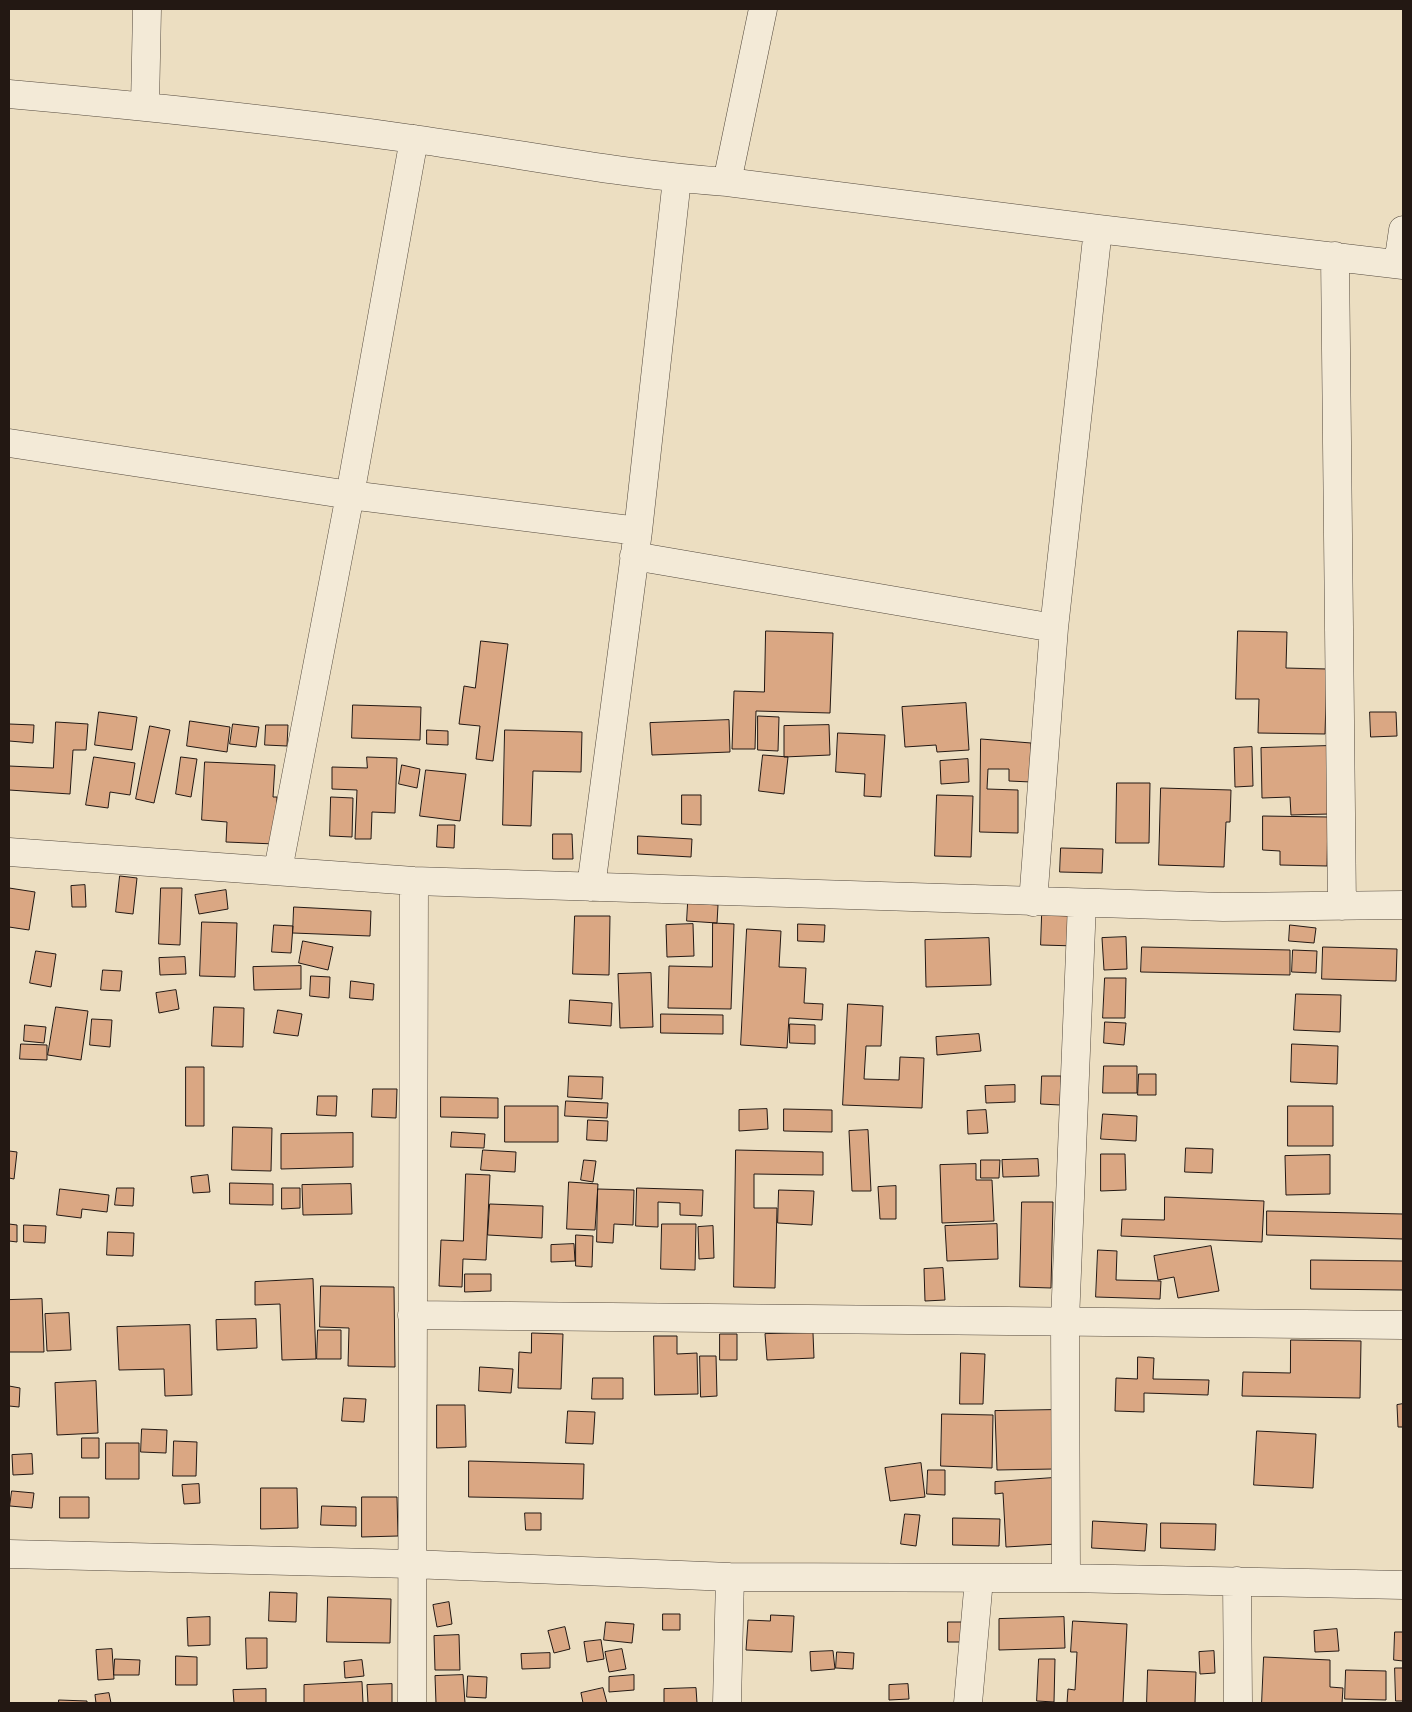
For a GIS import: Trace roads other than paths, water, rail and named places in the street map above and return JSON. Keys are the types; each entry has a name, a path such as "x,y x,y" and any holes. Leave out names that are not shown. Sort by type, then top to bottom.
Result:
{"street":[{"path":"145,106 147,9"},
{"path":"727,182 763,9"},
{"path":"9,94 145,106 414,139 678,179 727,182 1098,229 1401,264 1403,230"},
{"path":"278,870 350,495 414,139"},
{"path":"591,887 636,544 678,179"},
{"path":"1033,902 1054,628 1098,229"},
{"path":"1336,256 1342,906"},
{"path":"9,443 350,495 636,544 1054,628"},
{"path":"9,852 414,881 1223,907 1403,905"},
{"path":"412,1703 414,881"},
{"path":"1066,1578 1064,1321 1082,903"},
{"path":"412,1314 1403,1325"},
{"path":"9,1554 411,1564 730,1577 1066,1578 1403,1585"},
{"path":"727,1703 730,1577"},
{"path":"968,1703 979,1578"},
{"path":"1237,1581 1238,1703"}]}
